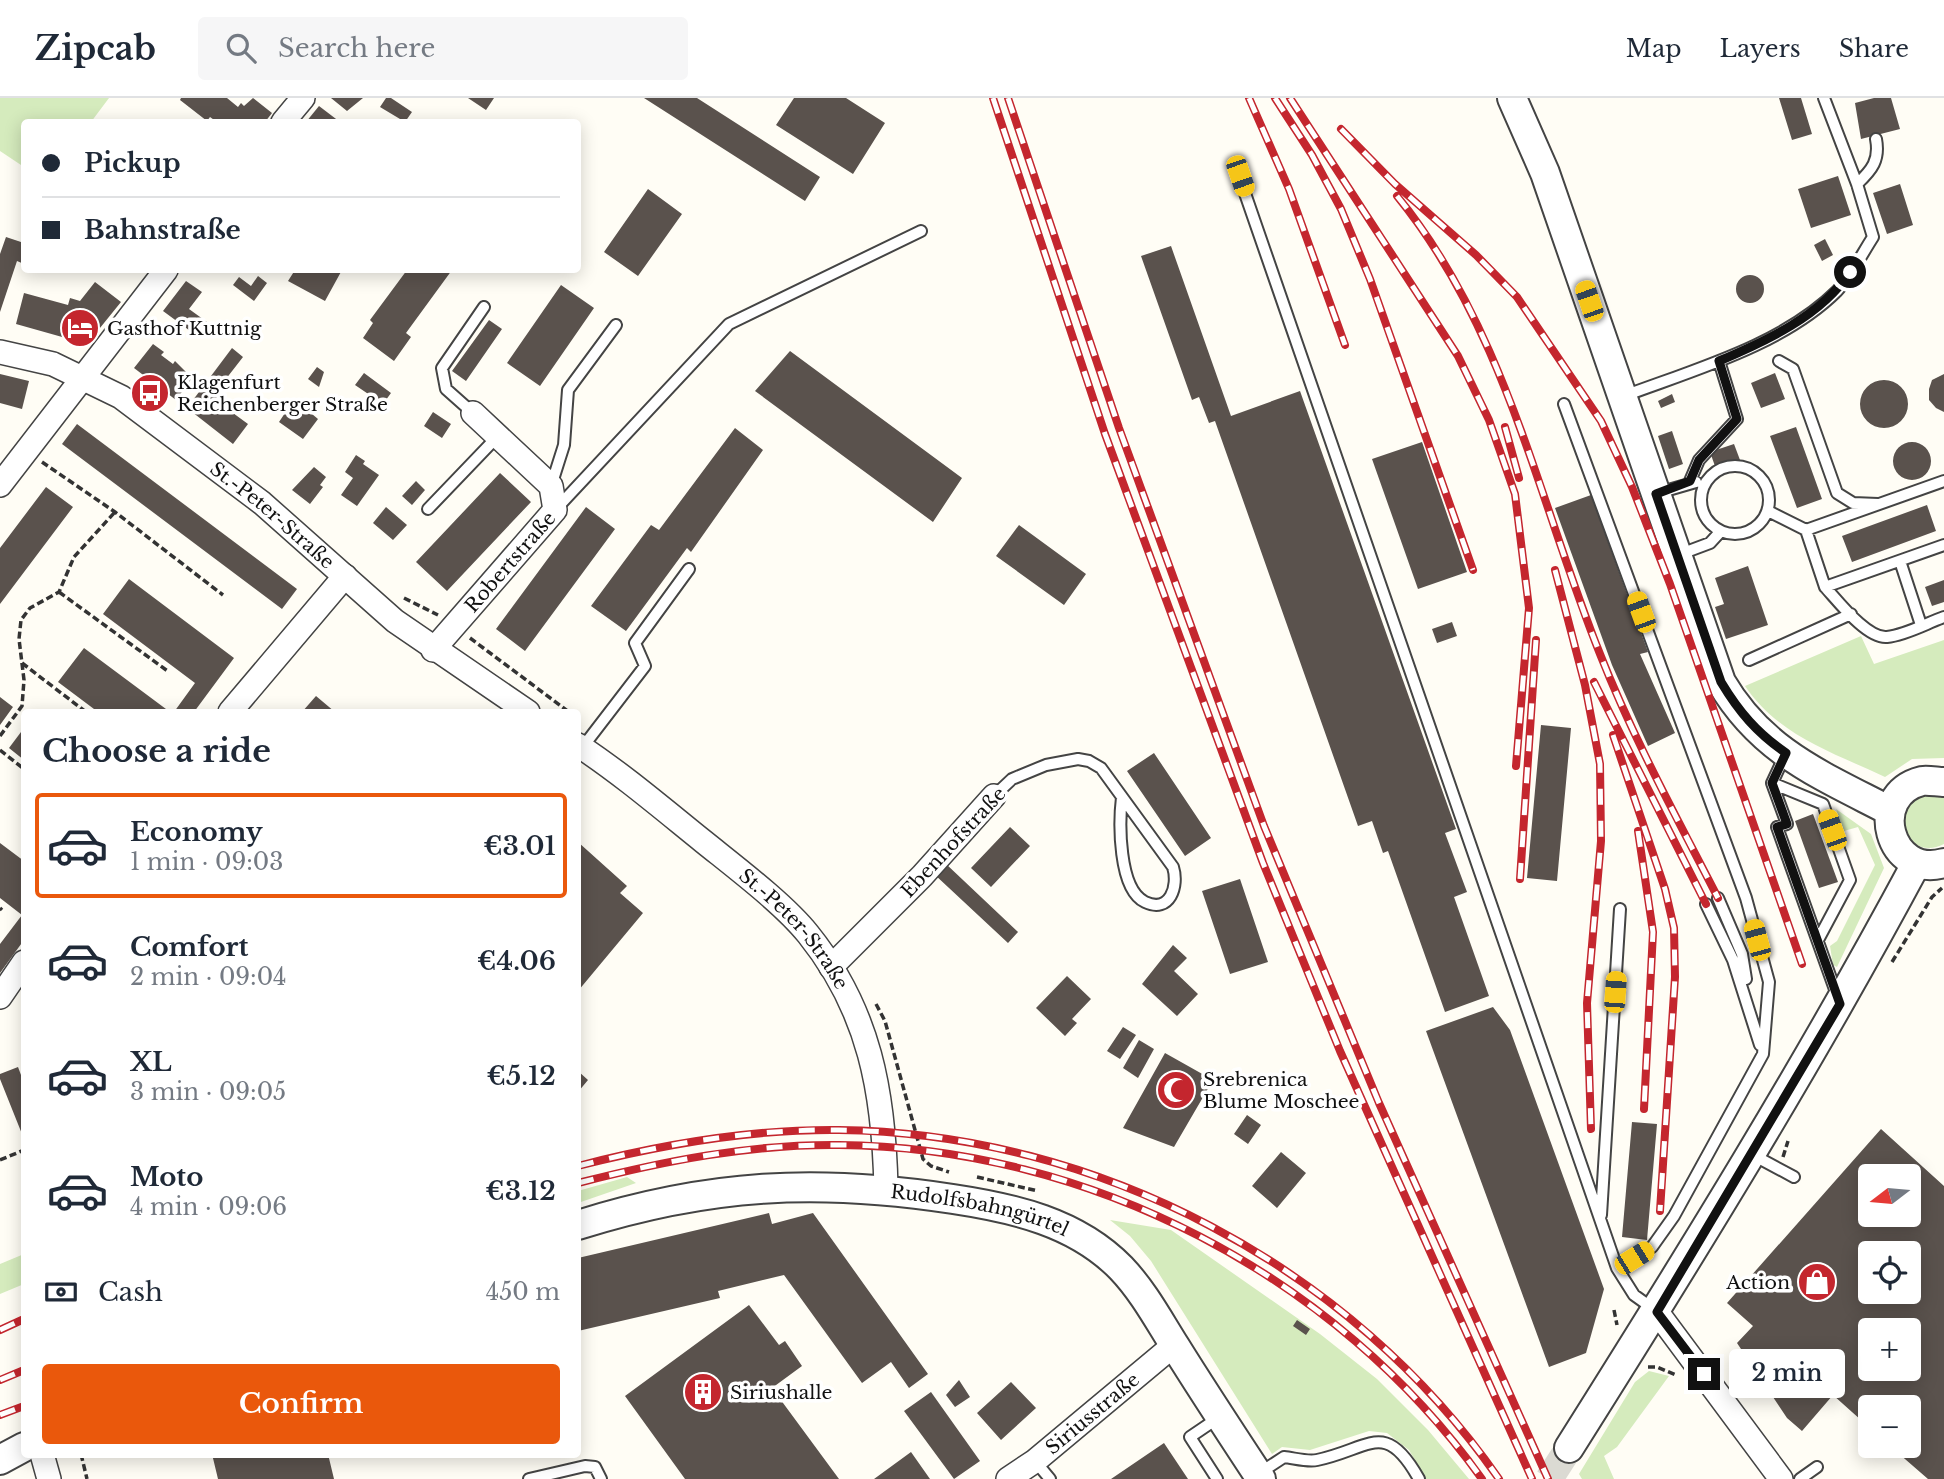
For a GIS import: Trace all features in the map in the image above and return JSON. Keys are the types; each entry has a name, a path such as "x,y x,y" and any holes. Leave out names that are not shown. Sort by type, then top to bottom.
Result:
{"street":[{"path":"286,119 303,98"},
{"path":"1512,98 1545,173 1721,682 1736,708 1758,733 1809,768 1889,811"},
{"path":"0,485 164,273"},
{"name":"St.-Peter-Straße","path":"0,352 53,364 121,397 252,495 433,650 523,709"},
{"name":"Robertstraße","path":"433,650 555,510 551,486 473,413"},
{"path":"233,709 345,576"},
{"name":"St.-Peter-Straße","path":"581,747 740,872 807,932 831,967 863,1031 877,1077 884,1127 886,1188"},
{"path":"1569,1448 1657,1312 1840,1004 1930,863 1899,852 1889,833 1889,811 1900,793 1922,781 1944,782"},
{"name":"Ebenhofstraße","path":"831,967 922,876 994,796"},
{"path":"0,997 21,966"},
{"name":"Rudolfsbahngürtel","path":"581,1224 677,1198 785,1185 886,1188 1006,1207 1072,1232 1121,1267 1147,1300 1260,1476"},
{"path":"1657,1312 1781,1479"},
{"name":"Siriusstraße","path":"1008,1479 1043,1470 1174,1345"},
{"path":"0,1460 21,1449"},
{"path":"43,1458 49,1479"}],"lane":[{"path":"1622,396 1719,361 1797,322 1838,290 1873,237 1857,184 1824,98"},
{"path":"1857,184 1873,169 1878,150 1875,139"},
{"path":"1240,176 1617,1268 1634,1295 1657,1312"},
{"path":"555,510 729,324 921,231"},
{"path":"473,413 446,389 442,368 484,307"},
{"path":"551,486 564,445 568,390 616,326"},
{"path":"1779,360 1793,369 1837,493 1853,503 1878,504"},
{"path":"1690,481 1699,460 1737,419 1719,361"},
{"path":"1564,404 1746,898 1769,982 1763,1054 1674,1216 1652,1247 1617,1268"},
{"path":"428,509 498,436"},
{"path":"1743,466 1753,471 1767,488 1768,511 1754,529 1732,534 1721,531 1712,525 1702,505 1705,484 1721,469 1743,466"},
{"path":"1656,494 1690,481 1705,484"},
{"path":"1806,530 1944,481"},
{"path":"1768,511 1806,530 1825,587 1871,633 1886,638 1944,617"},
{"path":"1677,555 1710,543 1721,531"},
{"path":"1825,587 1944,545"},
{"path":"1900,561 1921,625"},
{"path":"581,745 645,666 635,643 689,569"},
{"path":"1749,660 1851,614"},
{"path":"1786,753 1772,783 1787,824 1777,827 1840,1004"},
{"name":"Ebenhofstraße","path":"994,796 1012,779 1046,765 1078,759 1101,768 1173,867 1178,880 1176,892 1167,901 1158,904 1144,901 1134,890 1121,851 1122,797"},
{"path":"1772,783 1823,804 1850,880 1818,940"},
{"path":"1718,898 1742,954 1750,1006"},
{"path":"1706,904 1733,960 1750,1006 1763,1054"},
{"path":"1600,1221 1620,909"},
{"path":"1752,1154 1794,1177"},
{"path":"1217,1479 1190,1437 1221,1417"},
{"path":"1260,1476 1284,1457 1315,1460 1373,1442 1395,1444 1419,1479"},
{"path":"528,1479 585,1466 595,1467 601,1479"},
{"path":"1800,1479 1817,1467"}],"path":[{"path":"26,450 115,512 223,595"},
{"path":"0,736 22,706 21,620 30,608 59,592 74,557 115,512"},
{"path":"59,592 169,672"},
{"path":"22,663 82,709"},
{"path":"0,750 21,767"},
{"path":"874,1000 886,1021 923,1159 941,1171 954,1173"},
{"path":"0,1160 21,1151"},
{"path":"967,1175 1024,1186 1047,1195"},
{"path":"1641,1371 1650,1366 1657,1367 1682,1379"},
{"path":"82,1458 87,1479"}],"green space":[{"path":"0,98 109,98 93,119 21,119 21,165 0,151"},
{"path":"1861,636 1874,664 1944,640 1944,758 1912,759 1885,777 1790,730 1774,718 1745,686"},
{"path":"1925,794 1944,798 1944,844 1931,848 1911,841 1904,822 1906,811"},
{"path":"1836,809 1871,834 1884,868 1837,967 1833,965 1830,946 1837,941 1875,865 1858,827 1844,831"},
{"path":"627,1177 636,1183 581,1202 581,1190"},
{"path":"1110,1220 1171,1230 1320,1334 1377,1379 1428,1430 1469,1479 1426,1479 1409,1450 1387,1433 1369,1431 1310,1450 1282,1447 1272,1454 1151,1261 1130,1236"},
{"path":"21,1255 21,1285 0,1294 0,1264"},
{"path":"1649,1371 1669,1376 1617,1447 1604,1456 1614,1479 1582,1479 1579,1474 1635,1382"}],"building":[{"path":"227,98 238,107 241,103 244,106 253,98 272,113 267,119 204,119 180,100"},
{"path":"331,98 363,98 347,111"},
{"path":"386,98 391,98 412,112 407,119 400,119 380,107"},
{"path":"468,98 494,98 486,110"},
{"path":"644,98 697,98 820,177 805,201"},
{"path":"794,98 846,98 885,123 853,174 776,125"},
{"path":"1779,98 1801,98 1812,134 1792,140"},
{"path":"1874,98 1891,98 1900,129 1861,139 1855,103"},
{"path":"319,106 336,119 308,119"},
{"path":"1838,176 1851,215 1811,228 1798,189"},
{"path":"1900,184 1913,225 1887,234 1873,193"},
{"path":"648,189 682,214 638,276 604,252"},
{"path":"6,237 21,242 21,263 17,261 0,312 0,254"},
{"path":"1825,239 1833,255 1822,261 1814,245"},
{"path":"1171,246 1231,416 1300,391 1456,829 1445,833 1467,892 1454,897 1489,996 1445,1012 1388,851 1383,853 1372,821 1358,826 1215,421 1209,423 1199,397 1192,400 1141,256"},
{"path":"293,273 340,273 325,301 288,281"},
{"path":"405,273 450,273 406,333 411,337 394,361 363,338 373,323 370,320"},
{"path":"1750,275 1760,279 1764,289 1760,299 1750,303 1740,299 1736,289 1740,279"},
{"path":"258,276 267,283 254,301 233,285 239,277 251,286"},
{"path":"186,281 202,292 189,309 207,322 197,336 163,311"},
{"path":"95,282 121,302 87,344 16,324 24,293 68,305 70,298 80,301"},
{"path":"561,285 594,308 540,386 507,363"},
{"path":"489,320 502,329 466,381 452,371"},
{"path":"153,344 164,352 161,355 173,364 175,361 192,378 176,400 134,368"},
{"path":"232,348 243,357 215,393 225,401 222,405 248,424 233,444 187,408"},
{"path":"790,351 962,478 933,522 755,391"},
{"path":"317,367 324,372 319,387 308,379"},
{"path":"364,373 391,393 383,404 355,385"},
{"path":"1775,373 1785,399 1761,408 1751,383"},
{"path":"0,374 29,381 22,409 0,403"},
{"path":"1944,374 1944,412 1929,400 1929,389 1932,380"},
{"path":"1884,380 1901,387 1908,404 1901,421 1884,428 1867,421 1860,404 1867,387"},
{"path":"1672,394 1675,402 1661,408 1658,401"},
{"path":"293,401 300,406 302,402 314,411 312,414 318,419 303,439 279,422"},
{"path":"433,412 451,424 442,438 424,426"},
{"path":"77,424 297,589 282,609 62,444"},
{"path":"1796,427 1822,499 1797,508 1770,436"},
{"path":"735,428 763,450 691,552 687,548 626,631 591,606 651,525 659,530"},
{"path":"1672,431 1683,464 1669,469 1658,436"},
{"path":"1422,442 1467,572 1418,589 1372,459"},
{"path":"1912,442 1926,447 1931,461 1926,475 1912,480 1898,475 1893,461 1898,447"},
{"path":"1734,444 1740,460 1716,469 1710,452"},
{"path":"356,455 365,461 363,464 379,475 357,506 341,495 353,478 345,472"},
{"path":"314,467 326,477 320,485 323,487 310,504 292,490"},
{"path":"500,473 531,502 447,591 416,562"},
{"path":"416,481 425,490 412,505 402,496"},
{"path":"46,487 73,507 0,604 0,548"},
{"path":"1591,495 1648,652 1640,654 1675,733 1648,746 1612,665 1555,508"},
{"path":"1927,505 1936,531 1852,562 1842,536"},
{"path":"386,507 407,525 393,540 373,523"},
{"path":"586,507 615,529 525,651 496,629"},
{"path":"1019,525 1086,574 1064,605 996,556"},
{"path":"1748,566 1768,625 1726,639 1715,607 1724,604 1715,578"},
{"path":"129,579 234,658 196,709 176,709 195,683 103,614"},
{"path":"1944,580 1944,602 1932,606 1925,587"},
{"path":"1452,622 1457,636 1437,643 1432,629"},
{"path":"84,648 166,709 94,709 58,682"},
{"path":"316,696 331,709 305,709"},
{"path":"0,697 13,707 0,725"},
{"path":"1541,725 1571,728 1557,881 1527,878"},
{"path":"21,732 21,758 9,748"},
{"path":"1154,753 1211,838 1185,856 1127,771"},
{"path":"1813,814 1838,882 1819,888 1795,821"},
{"path":"1010,827 1030,846 991,887 971,868"},
{"path":"0,843 21,859 21,914 0,898"},
{"path":"581,845 627,886 620,893 643,913 581,987"},
{"path":"945,863 1018,932 1008,943 934,874"},
{"path":"1240,879 1268,962 1230,974 1202,891"},
{"path":"21,916 21,944 0,973 0,944"},
{"path":"1173,945 1187,958 1174,971 1198,994 1177,1016 1142,984"},
{"path":"1067,976 1091,999 1072,1019 1077,1023 1065,1036 1036,1008"},
{"path":"1493,1007 1510,1030 1604,1289 1586,1353 1549,1367 1426,1031"},
{"path":"1123,1027 1136,1035 1120,1059 1107,1051"},
{"path":"1139,1040 1154,1049 1138,1078 1123,1068"},
{"name":"Srebrenica Blume Moschee","path":"1165,1053 1213,1080 1174,1147 1123,1128"},
{"path":"18,1067 21,1075 21,1132 0,1079 0,1074"},
{"path":"581,1074 588,1080 581,1088"},
{"path":"1247,1115 1261,1125 1248,1144 1234,1134"},
{"path":"1632,1122 1657,1124 1647,1240 1622,1237"},
{"path":"1881,1129 1920,1164 1858,1164 1858,1227 1922,1227 1922,1166 1944,1186 1944,1479 1928,1479 1904,1458 1921,1458 1921,1395 1858,1395 1858,1417 1833,1395 1802,1431 1787,1418 1737,1343 1753,1326 1727,1303"},
{"path":"1281,1152 1306,1173 1277,1208 1252,1186"},
{"path":"769,1213 772,1224 813,1213 928,1374 909,1388 891,1362 862,1383 784,1275 718,1291 720,1298 581,1330 581,1257"},
{"name":"Siriushalle","path":"749,1305 779,1345 785,1341 802,1366 772,1388 839,1479 685,1479 625,1396"},
{"path":"1297,1320 1310,1329 1306,1335 1293,1326"},
{"path":"959,1380 970,1397 955,1407 946,1395"},
{"path":"1011,1382 1036,1408 1001,1440 977,1413"},
{"path":"931,1392 980,1461 954,1479 904,1411"},
{"path":"1164,1443 1188,1479 1111,1479"},
{"path":"911,1452 930,1479 874,1479"},
{"path":"213,1458 329,1458 334,1479 218,1479"}],"tunnel":[{"path":"1549,1479 1569,1448"}],"railway":[{"path":"993,98 1105,434 1263,863 1340,1051 1532,1479"},
{"path":"1008,98 1119,428 1264,826 1379,1103 1548,1479"},
{"path":"1249,98 1289,189 1345,345"},
{"path":"1275,98 1312,155 1341,209 1370,279 1473,570"},
{"path":"1290,98 1458,356 1489,420 1515,494 1529,608 1516,766"},
{"path":"1341,129 1395,184 1476,255 1517,297 1601,421 1632,487 1670,584 1802,964"},
{"path":"1397,196 1434,247 1466,301 1516,416 1578,595 1613,685 1656,778 1718,898"},
{"path":"1505,427 1519,478"},
{"path":"1555,570 1585,685 1600,764 1601,841 1587,1003 1591,1129"},
{"path":"1520,879 1536,640"},
{"path":"1594,682 1706,904"},
{"path":"1613,735 1665,889 1674,928 1675,977 1660,1211"},
{"path":"1638,831 1653,932 1644,1109"},
{"path":"581,1165 707,1139 773,1132 839,1130 935,1137 1030,1156 1122,1186 1211,1226 1294,1276 1370,1335 1439,1403 1499,1479"},
{"path":"581,1182 707,1155 772,1147 839,1145 932,1152 1024,1169 1114,1198 1200,1236 1280,1284 1355,1341 1423,1406 1482,1479"},
{"path":"0,1330 21,1320"},
{"path":"0,1380 21,1371"},
{"path":"0,1415 21,1407"}],"place":[{"name":"Gasthof Kuttnig","path":"80,328"},
{"name":"Klagenfurt Reichenberger Straße","path":"150,393"},
{"name":"Srebrenica Blume Moschee","path":"1176,1090"},
{"name":"Action","path":"1817,1282"},
{"name":"Siriushalle","path":"703,1392"}],"route":[{"path":"1704,1374 1657,1312 1840,1004 1777,827 1787,824 1772,783 1786,753 1758,733 1736,708 1721,682 1656,494 1690,481 1699,460 1737,419 1719,361 1797,322 1838,290 1850,272"}]}
